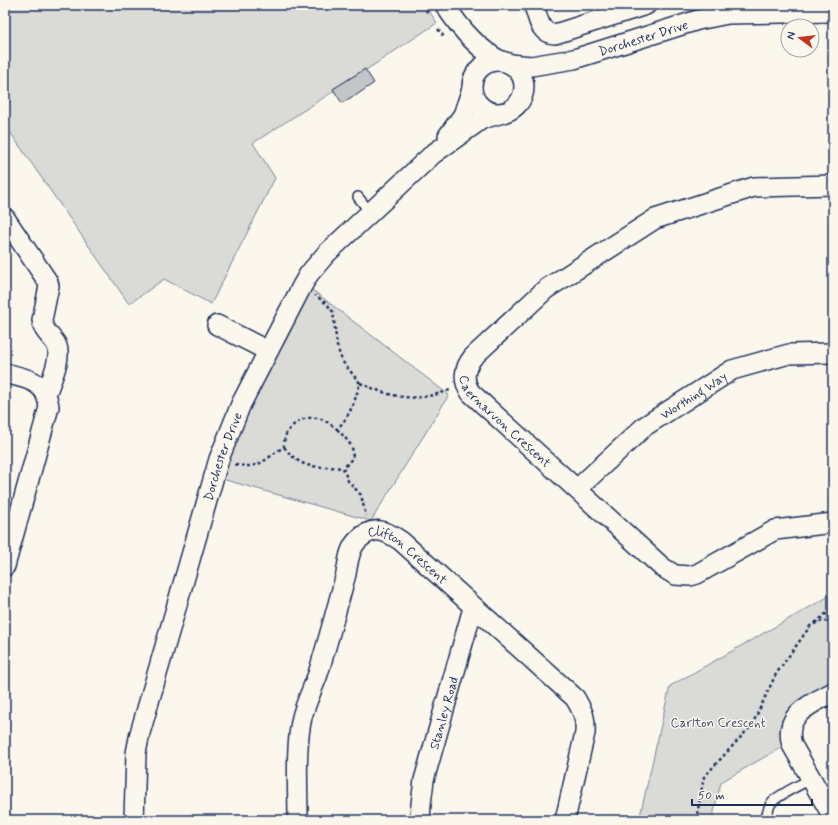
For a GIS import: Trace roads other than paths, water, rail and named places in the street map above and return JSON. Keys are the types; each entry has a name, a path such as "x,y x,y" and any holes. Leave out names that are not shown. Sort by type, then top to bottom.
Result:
{"street":[{"path":"534,5 543,29 550,34 555,34 646,5"},
{"name":"Dorchester Drive","path":"524,93 552,70 574,60 727,10 833,12"},
{"path":"449,12 478,45 490,55 519,71 524,81 524,93 520,102 512,109 503,113 492,113 482,108 475,100 468,51 449,12"},
{"name":"Dorchester Drive","path":"505,63 530,66 574,60"},
{"path":"473,84 479,69 489,63 505,63"},
{"name":"Dorchester Drive","path":"433,154 463,115 473,84"},
{"name":"Dorchester Drive","path":"134,820 136,754 140,734 209,492 229,432 241,404 268,351 309,274 326,254 433,154 482,118 503,113"},
{"name":"Caernarvon Crescent","path":"833,185 754,187 655,218 546,289 473,357 466,369 465,380 471,393 662,567 675,575 683,576 703,572 775,530 833,523"},
{"path":"5,218 48,282 49,286 42,326 47,335 55,341 59,352 46,394"},
{"path":"217,325 268,351"},
{"name":"Worthing Way","path":"577,489 645,426 732,370 789,354 833,353"},
{"path":"5,373 36,382 46,394 48,400 48,413 5,566"},
{"name":"Clifton Crescent","path":"298,820 298,743 302,717 322,660 352,549 356,542 376,530 389,533 396,537 473,608 575,698 584,713 586,723 565,820"},
{"name":"Stanley Road","path":"420,820 424,780 473,608"},
{"path":"833,692 803,709 794,718 790,738 792,746 833,818"}],"lane":[{"path":"358,197 370,212"},
{"path":"766,820 768,808 772,802 811,778"}],"park label":[{"name":"Carlton Crescent","path":"718,722"}]}
